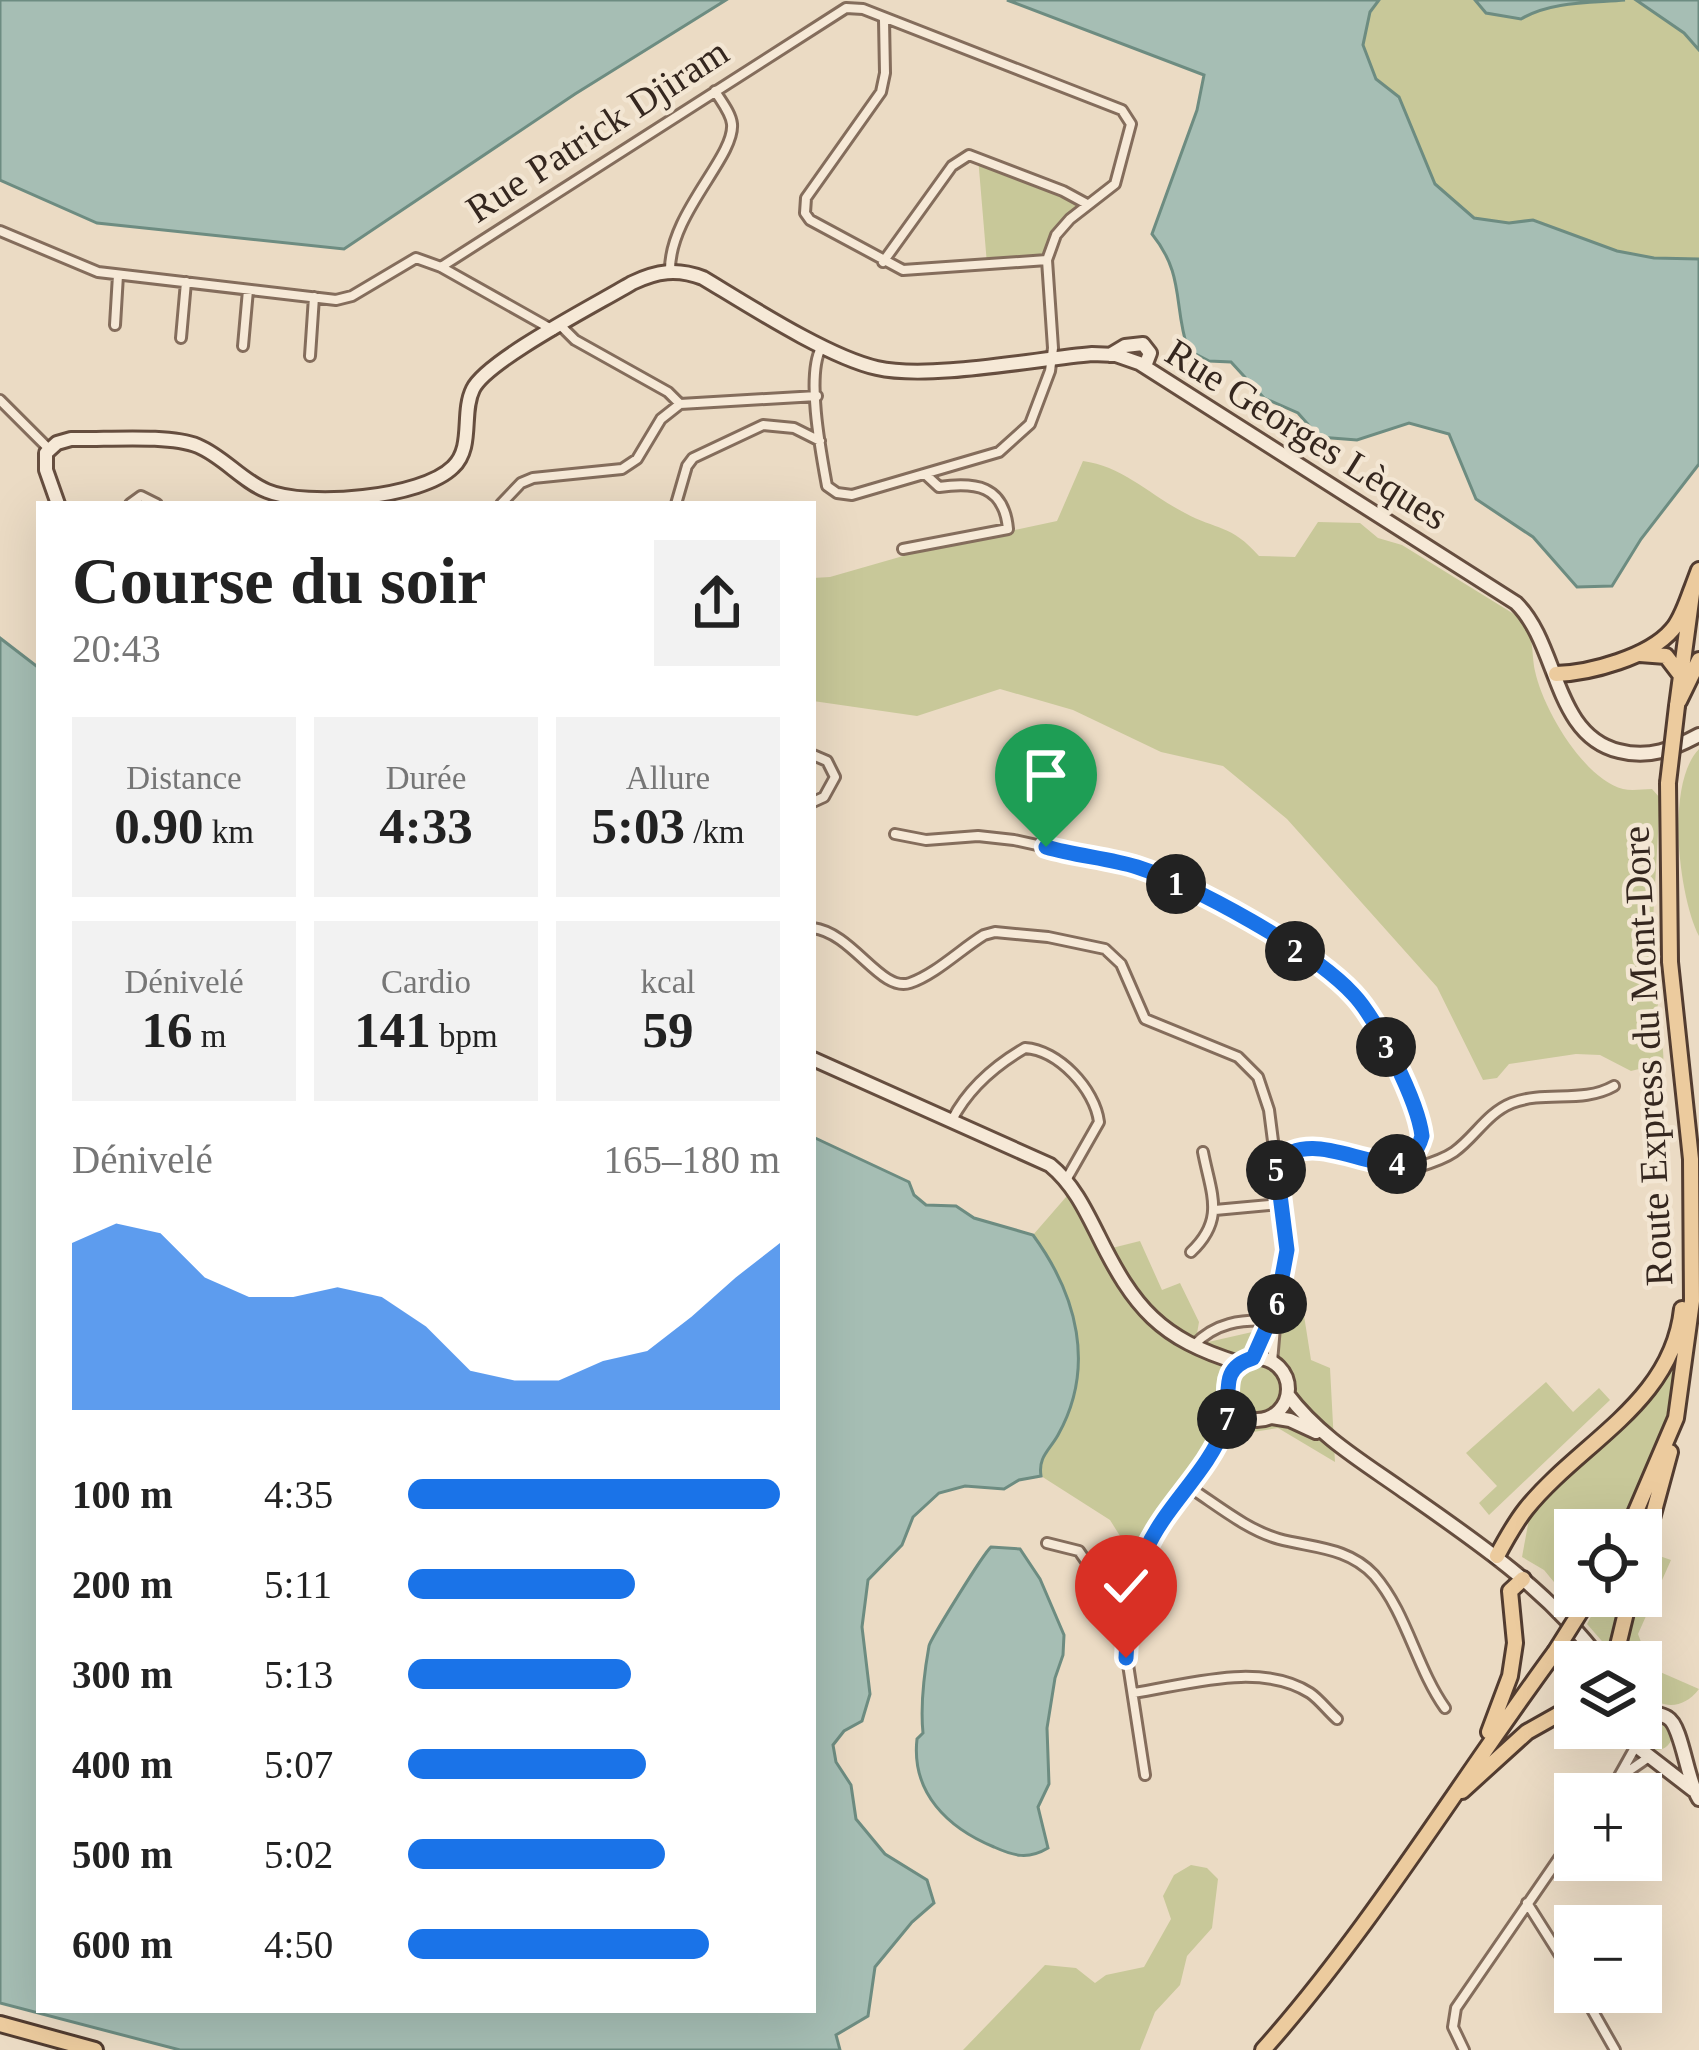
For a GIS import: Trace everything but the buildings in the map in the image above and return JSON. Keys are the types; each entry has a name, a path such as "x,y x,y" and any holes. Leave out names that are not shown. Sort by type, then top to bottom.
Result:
{"main road":[{"path":"57,501 46,470 49,449 71,439 198,446 276,495 313,499 379,494 430,480 457,464 463,453 470,393 479,380 644,277 670,271"},
{"name":"Rue Georges Lèques","path":"670,271 703,278 823,345 860,363 889,370 1110,355 1145,366 1516,603 1534,624 1576,722 1602,746 1652,754 1699,735"},
{"path":"1558,679 1635,654 1661,640 1676,626 1699,570"},
{"path":"1690,675 1693,586"},
{"path":"1635,654 1666,656 1690,675"},
{"path":"1690,675 1699,660"},
{"name":"Route Express du Mont-Dore","path":"1637,1509 1676,1418 1692,1301 1693,1223 1669,943 1668,783 1677,706 1690,675"},
{"path":"816,1060 1042,1161 1066,1180 1133,1300 1158,1325 1196,1346 1246,1361 1272,1362 1286,1376 1288,1396 1334,1442"},
{"path":"1497,1556 1529,1505 1643,1400 1679,1332 1686,1238 1681,1064"},
{"path":"1196,1346 1226,1383 1230,1406 1244,1418 1290,1420 1334,1442 1497,1556 1561,1612 1585,1641"},
{"path":"1226,1383 1246,1361"},
{"path":"1272,1417 1288,1396"},
{"path":"1656,1509 1676,1418"},
{"path":"1480,1754 1510,1676 1515,1643 1510,1591 1523,1579"},
{"path":"1263,2050 1450,1803 1578,1617"},
{"path":"1450,1803 1527,1732 1554,1717"},
{"path":"1662,1721 1671,1719 1696,1795"},
{"path":"1652,1757 1673,1751 1679,1738"},
{"path":"1649,1749 1652,1757 1696,1795"},
{"path":"0,2024 95,2050"}],"street":[{"name":"Rue Patrick Djiram","path":"441,267 846,8 863,9 1122,110 1131,124 1120,172 1109,192 1087,204 1056,235 1047,260"},
{"path":"823,345 816,359 817,396 827,486 852,495 999,452 1011,444 1030,424 1053,357 1047,260 915,271 883,262 815,225 805,206 881,92 884,20"},
{"path":"670,271 675,234 730,136 730,117 715,91"},
{"path":"883,262 952,166 968,155 1087,204"},
{"path":"0,231 98,272 336,300 352,296 416,258 558,328 668,392 680,404"},
{"path":"115,325 118,274"},
{"path":"182,338 186,282"},
{"path":"243,346 248,290"},
{"path":"310,356 314,297"},
{"path":"504,501 532,478 632,464 661,418 680,404 817,396"},
{"path":"0,400 49,449"},
{"path":"677,501 693,458 763,425 794,428 820,441"},
{"path":"903,549 1008,529 1001,504 988,490 969,482 939,487 923,473"},
{"path":"816,756 827,761 835,777 816,800"},
{"path":"895,834 926,840 978,836 1014,840 1132,866 1218,906 1351,991 1398,1072 1422,1136 1414,1154 1400,1163 1377,1163 1314,1146 1287,1153 1276,1163"},
{"path":"816,929 837,934 885,980 899,986 917,980 984,934 995,932 1105,949 1121,964 1145,1019 1250,1066 1265,1093 1287,1250 1272,1362"},
{"path":"952,1120 972,1089 1012,1055 1024,1048 1049,1052 1093,1098 1100,1122 1066,1180"},
{"path":"1400,1163 1409,1170 1450,1156 1500,1108 1520,1100 1555,1094 1584,1096 1615,1086"},
{"path":"1191,1252 1207,1237 1214,1210 1203,1151"},
{"path":"1214,1210 1280,1204"},
{"path":"1246,1361 1277,1304"},
{"path":"1196,1346 1207,1331 1225,1324 1271,1321"},
{"path":"1215,1448 1230,1406"},
{"path":"1145,1775 1126,1658 1128,1600 1148,1545 1215,1448 1244,1418"},
{"path":"1189,1487 1255,1529 1352,1557 1372,1573 1388,1594 1445,1708"},
{"path":"1047,1543 1079,1551 1103,1586 1128,1600"},
{"path":"1133,1694 1260,1676 1310,1694 1337,1720"},
{"path":"1627,1773 1652,1757"},
{"path":"1464,2050 1453,2027 1456,2008 1554,1865"},
{"path":"1527,1903 1554,1946"},
{"path":"1594,2013 1615,2050"}],"green space":[{"path":"1287,0 1699,0 1699,464 1641,539 1612,586 1577,587 1533,537 1476,499 1449,434 1409,423 1357,440 1319,437 1298,413 1264,398 1231,362 1209,361 1188,350 1174,277 1152,234"},
{"path":"978,157 1087,204 1056,235 1047,260 987,264"},
{"path":"1083,461 1110,469 1185,513 1231,533 1259,556 1295,557 1318,522 1360,523 1378,538 1402,545 1522,619 1531,639 1539,687 1580,757 1608,783 1626,790 1652,789 1660,798 1651,956 1658,982 1663,1063 1631,1071 1600,1055 1576,1054 1509,1064 1497,1078 1483,1080 1437,987 1287,819 1223,766 1161,752 1073,710 1000,689 917,716 816,701 816,578 1057,521"},
{"path":"1699,749 1699,936 1681,869 1679,813 1688,765"},
{"path":"816,1138 909,1182 914,1195 926,1205 956,1206 974,1218 1033,1235 1073,1189 1108,1249 1140,1241 1162,1290 1180,1283 1199,1322 1195,1345 1274,1327 1293,1232 1289,1290 1300,1290 1311,1360 1330,1368 1335,1462 1278,1428 1247,1433 1230,1446 1215,1448 1149,1543 1125,1544 1110,1520 1041,1476 1004,1489 965,1486 939,1493 913,1517"},
{"path":"1679,1345 1676,1396 1630,1509 1554,1509 1554,1582 1522,1557 1529,1519 1541,1498 1642,1408"},
{"path":"1546,1382 1573,1412 1599,1388 1610,1400 1489,1515 1479,1503 1497,1486 1466,1453"},
{"path":"1662,1557 1671,1560 1662,1580"},
{"path":"1591,1617 1619,1617 1614,1641 1602,1641 1587,1624"},
{"path":"1628,1617 1646,1617 1638,1634 1641,1641 1623,1641"},
{"path":"1662,1673 1699,1689 1679,1704 1664,1704"},
{"path":"1662,1721 1671,1729 1671,1741 1663,1749 1657,1750 1651,1749 1662,1749"},
{"path":"1191,1865 1207,1868 1218,1879 1212,1928 1187,1956 1180,1985 1155,2012 1140,2050 963,2050 1045,1965 1076,1968 1095,1983 1106,1975 1144,1967 1171,1919 1163,1896 1174,1875"}],"shaded area":[{"path":"0,0 726,0 575,94 344,249 97,223 0,180"},
{"path":"1007,0 1379,0 1370,12 1363,45 1376,79 1399,97 1435,184 1474,218 1509,223 1533,220 1617,251 1699,259 1699,464 1641,539 1612,586 1577,587 1533,537 1476,499 1449,434 1409,423 1357,440 1319,437 1298,413 1264,398 1231,362 1209,361 1188,350 1174,277 1152,234 1197,110 1204,75"},
{"path":"1475,0 1625,0 1558,6 1521,19 1486,13"},
{"path":"1636,0 1699,0 1699,50 1684,33"},
{"path":"0,638 36,666 36,2012 0,2003"},
{"path":"816,1138 909,1182 914,1195 926,1205 956,1206 974,1218 1033,1235 1061,1282 1076,1332 1078,1358 1070,1409 1043,1459 1041,1476 1004,1489 965,1486 939,1493 913,1517 902,1545 868,1580 862,1627 870,1694 862,1721 844,1731 833,1745 836,1762 851,1785 856,1819 885,1854 927,1880 934,1903 875,1967 868,2016 836,2035 840,2050 180,2050 38,2013 816,2013"},
{"path":"991,1547 1020,1549 1040,1579 1064,1635 1047,1728 1049,1784 1038,1807 1048,1848 1027,1855 994,1847 948,1819 927,1792 917,1758 929,1646"}],"route":[{"path":"1046,847 1157,874 1333,976 1365,1008 1379,1032 1422,1136 1414,1154 1400,1163 1377,1163 1314,1146 1287,1153 1276,1163 1287,1250 1277,1304 1253,1358 1229,1375 1230,1406 1215,1448 1148,1545 1128,1600 1126,1658"}]}
